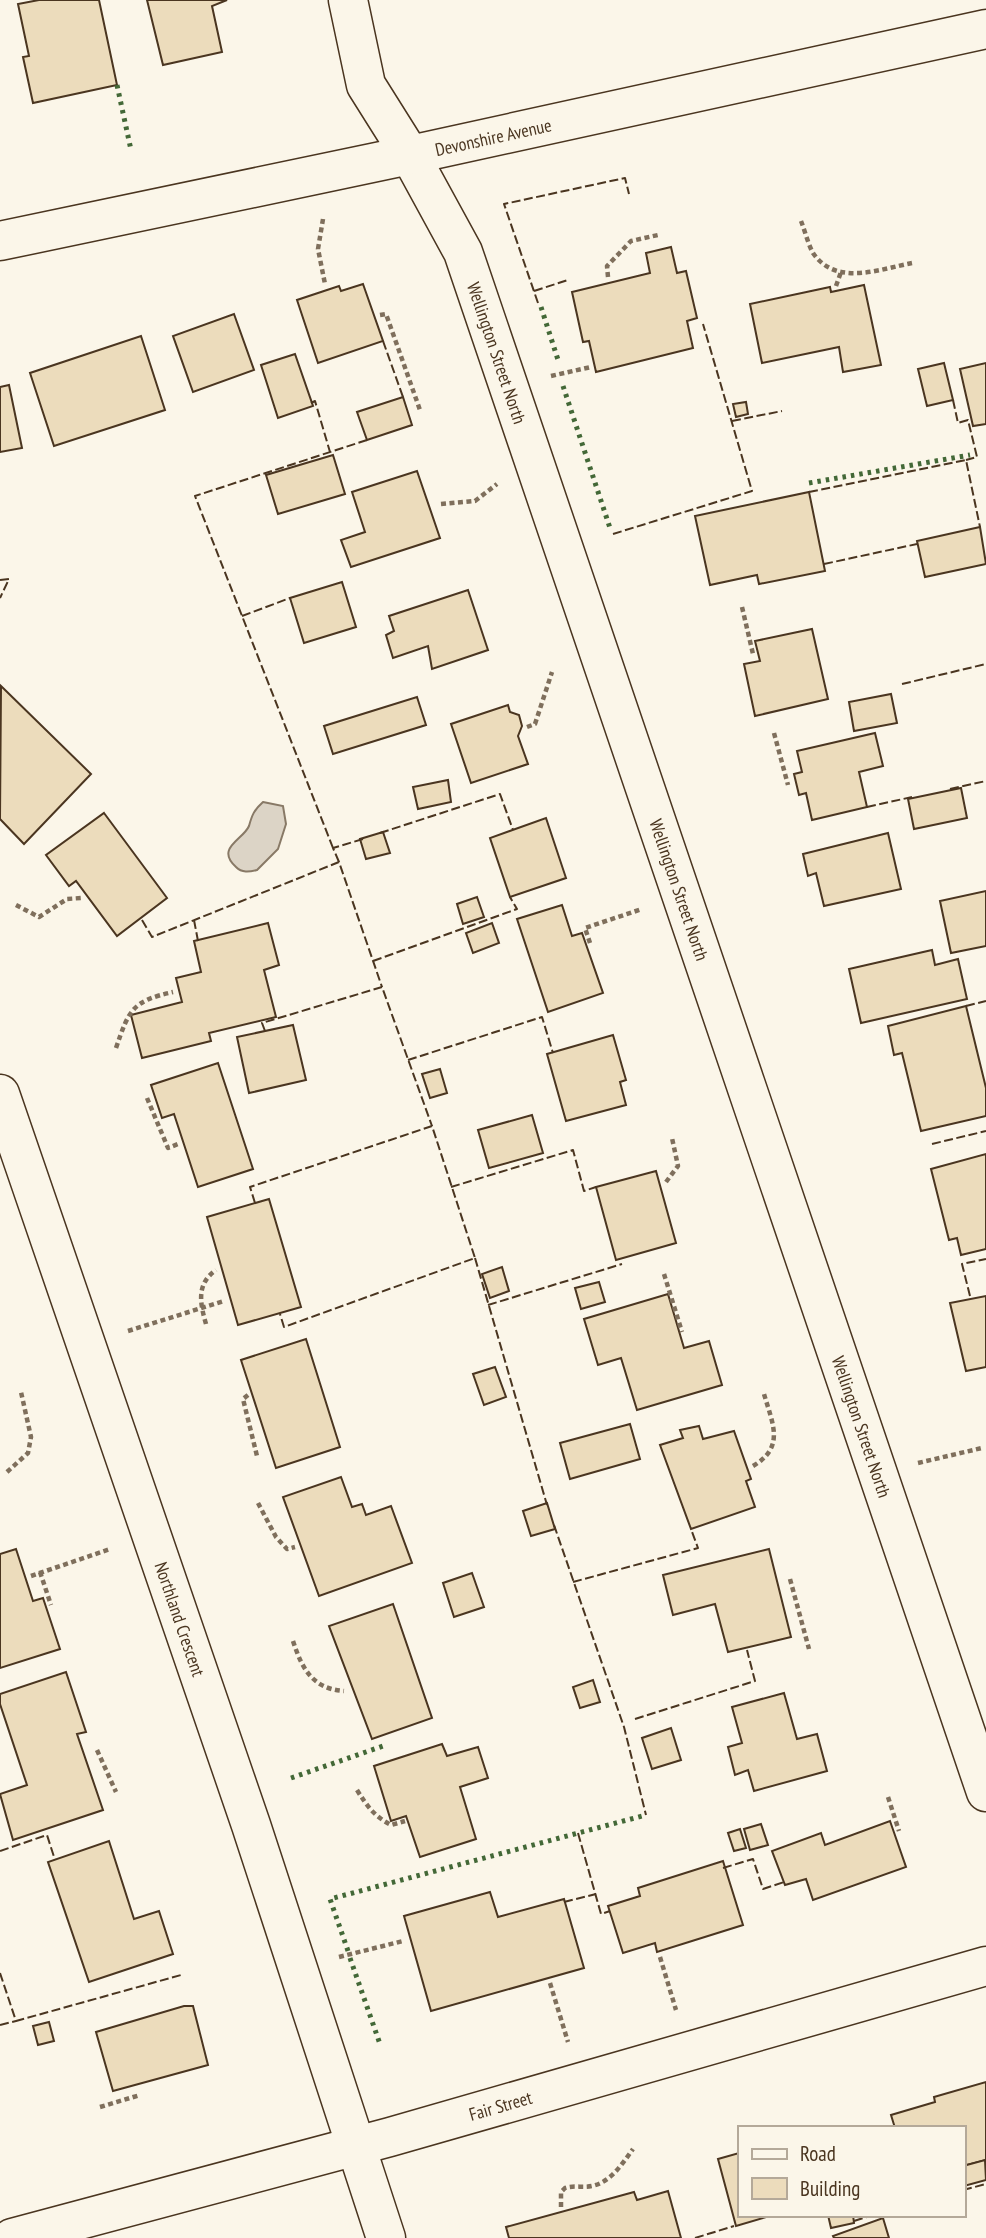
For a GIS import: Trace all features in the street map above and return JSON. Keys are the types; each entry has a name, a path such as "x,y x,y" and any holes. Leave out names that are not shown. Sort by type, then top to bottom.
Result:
{"street":[{"name":"Wellington Street North","path":"348,0 366,85 410,155 463,252 986,1793"},
{"name":"Devonshire Avenue","path":"0,241 410,155 986,29"},
{"name":"Northland Crescent","path":"0,1094 152,1536 386,2238"},
{"name":"Fair Street","path":"12,2238 355,2146 986,1966"}],"path":[{"path":"324,219 318,249 325,285"},
{"path":"801,221 814,254 834,272 860,274 912,263"},
{"path":"608,277 607,266 631,241 657,234"},
{"path":"836,286 841,272"},
{"path":"380,315 386,314 420,410"},
{"path":"543,378 591,366"},
{"path":"441,504 475,501 501,480"},
{"path":"742,607 753,654"},
{"path":"527,727 535,724 552,672"},
{"path":"774,733 788,785"},
{"path":"16,905 39,917 67,899 81,898"},
{"path":"590,943 585,928 648,907"},
{"path":"116,1048 127,1016 137,1003 173,992"},
{"path":"147,1098 168,1148 178,1144"},
{"path":"666,1182 678,1166 672,1138"},
{"path":"206,1324 201,1308 201,1290 208,1275 216,1270"},
{"path":"664,1274 682,1332"},
{"path":"124,1332 224,1301"},
{"path":"7,1472 28,1453 32,1437 21,1392"},
{"path":"753,1466 768,1458 774,1446 772,1423 764,1394"},
{"path":"248,1395 243,1399 257,1456"},
{"path":"914,1464 982,1448"},
{"path":"258,1503 276,1537 287,1549 295,1547"},
{"path":"31,1576 152,1536"},
{"path":"40,1572 51,1605"},
{"path":"790,1579 808,1650"},
{"path":"293,1642 301,1665 311,1678 327,1690 344,1691"},
{"path":"97,1750 116,1792"},
{"path":"357,1790 371,1812 379,1819 391,1825 405,1821"},
{"path":"888,1797 899,1830"},
{"path":"331,1960 403,1941"},
{"path":"660,1957 678,2018"},
{"path":"550,1983 570,2048"},
{"path":"100,2107 140,2095"},
{"path":"561,2207 561,2192 565,2188 594,2186 603,2182 633,2149"}],"shaded area":[{"path":"263,802 283,806 286,824 278,849 257,870 243,871 230,860 229,849 246,831 254,813"}],"building":[{"path":"39,0 99,0 117,85 33,103 23,57 29,56 18,4"},
{"path":"147,0 227,0 212,6 222,52 163,65"},
{"path":"671,247 677,273 686,271 697,318 687,321 693,348 596,372 589,341 583,342 572,292 650,273 646,253"},
{"path":"363,284 383,341 318,363 297,300 339,286 341,291"},
{"path":"864,285 881,365 843,372 839,347 762,363 750,304 830,287 831,292"},
{"path":"234,314 254,370 193,392 173,336"},
{"path":"141,336 165,410 54,446 30,373"},
{"path":"295,354 313,406 278,418 261,365"},
{"path":"944,363 953,400 927,406 918,369"},
{"path":"986,363 986,424 973,426 960,369"},
{"path":"9,385 22,448 0,452 0,387"},
{"path":"403,397 412,425 367,440 357,412"},
{"path":"746,402 748,414 736,417 733,404"},
{"path":"333,455 345,494 278,514 266,475"},
{"path":"417,471 440,538 351,567 341,540 365,532 352,492"},
{"path":"809,492 825,571 759,584 757,575 710,585 695,516"},
{"path":"980,527 986,564 925,577 917,541"},
{"path":"342,582 356,627 304,643 290,598"},
{"path":"468,590 488,650 432,669 428,646 393,658 386,635 394,631 389,616"},
{"path":"812,629 828,699 755,716 744,664 760,661 755,641"},
{"path":"1,686 91,774 24,844 0,819"},
{"path":"891,694 897,723 854,731 849,702"},
{"path":"417,697 426,725 333,754 324,726"},
{"path":"508,705 510,712 519,715 522,726 518,736 528,764 471,783 451,724"},
{"path":"875,733 883,766 859,772 867,807 812,820 806,793 799,795 794,774 802,772 797,751"},
{"path":"448,780 451,802 418,809 413,787"},
{"path":"961,788 967,818 914,829 908,799"},
{"path":"104,813 167,898 117,936 76,881 69,886 46,855"},
{"path":"546,818 566,878 510,897 490,838"},
{"path":"383,832 390,853 366,859 360,839"},
{"path":"888,833 901,889 824,906 816,873 808,876 803,854"},
{"path":"986,891 986,946 951,953 940,901"},
{"path":"477,897 484,917 463,924 457,904"},
{"path":"562,905 572,936 582,933 603,993 548,1012 517,919"},
{"path":"268,923 279,965 264,970 276,1017 209,1033 211,1041 142,1058 131,1015 182,1002 176,978 201,972 194,941"},
{"path":"492,923 499,943 473,953 466,933"},
{"path":"932,950 935,965 958,959 967,999 861,1023 849,969"},
{"path":"966,1006 986,1088 986,1116 921,1131 902,1053 894,1055 888,1026"},
{"path":"293,1025 306,1080 249,1093 237,1037"},
{"path":"613,1035 626,1080 620,1082 626,1105 566,1121 547,1054"},
{"path":"218,1063 253,1169 198,1187 174,1114 162,1118 151,1085"},
{"path":"440,1069 447,1093 430,1098 422,1074"},
{"path":"532,1115 543,1153 489,1168 478,1130"},
{"path":"986,1154 986,1249 961,1255 957,1238 949,1240 931,1169"},
{"path":"656,1171 676,1243 616,1260 596,1187"},
{"path":"269,1199 301,1307 238,1325 207,1217"},
{"path":"502,1267 509,1291 490,1298 482,1274"},
{"path":"599,1282 605,1302 581,1309 575,1288"},
{"path":"668,1294 684,1348 709,1341 722,1385 637,1410 621,1358 598,1365 584,1319"},
{"path":"986,1296 986,1367 966,1371 950,1303"},
{"path":"306,1339 340,1447 276,1468 241,1360"},
{"path":"495,1367 506,1397 484,1405 473,1374"},
{"path":"630,1424 640,1459 570,1479 560,1443"},
{"path":"699,1426 703,1439 734,1431 751,1479 746,1481 755,1507 691,1529 660,1445 683,1438 680,1430"},
{"path":"341,1477 352,1507 362,1504 366,1515 391,1506 412,1563 319,1596 283,1497"},
{"path":"547,1503 555,1529 531,1536 523,1511"},
{"path":"16,1549 33,1601 43,1598 60,1649 0,1668 0,1554"},
{"path":"769,1549 791,1637 728,1652 715,1604 673,1615 663,1575"},
{"path":"472,1573 484,1607 454,1617 443,1583"},
{"path":"393,1604 432,1718 372,1739 329,1626"},
{"path":"66,1672 86,1732 77,1734 103,1810 13,1840 0,1794 27,1785 0,1704 0,1694"},
{"path":"593,1680 600,1702 580,1708 573,1687"},
{"path":"784,1693 797,1739 817,1734 827,1771 754,1791 748,1770 735,1775 728,1747 742,1743 732,1707"},
{"path":"671,1728 681,1760 652,1769 642,1738"},
{"path":"442,1744 447,1756 478,1747 488,1778 460,1787 476,1839 420,1857 406,1816 391,1821 374,1766"},
{"path":"890,1821 906,1867 813,1900 806,1879 785,1885 772,1851 821,1833 825,1845"},
{"path":"761,1824 768,1845 750,1850 744,1829"},
{"path":"740,1829 746,1848 734,1851 728,1833"},
{"path":"109,1841 134,1919 159,1911 173,1954 89,1982 48,1862"},
{"path":"723,1861 743,1925 657,1952 655,1943 623,1953 608,1906 640,1896 638,1888"},
{"path":"490,1892 498,1917 564,1899 584,1968 431,2011 404,1916"},
{"path":"184,2006 193,2006 208,2065 113,2091 96,2032"},
{"path":"49,2022 54,2041 38,2045 33,2026"},
{"path":"986,2082 986,2160 965,2165 965,2126 894,2126 891,2115 935,2102 934,2097"},
{"path":"738,2153 738,2217 766,2217 736,2226 718,2159"},
{"path":"985,2160 986,2180 965,2186 965,2165"},
{"path":"668,2191 681,2238 509,2238 506,2227 634,2192 637,2200"},
{"path":"828,2217 853,2217 854,2223 831,2228"},
{"path":"883,2218 889,2238 833,2236"}],"hedge":[{"path":"117,85 131,150"},
{"path":"541,307 559,363"},
{"path":"563,386 610,528"},
{"path":"809,483 970,455"},
{"path":"291,1778 386,1745"},
{"path":"348,1951 330,1899 646,1815"},
{"path":"350,1958 380,2044"}],"fence":[{"path":"538,303 504,204 625,178 629,194"},
{"path":"534,291 568,280"},
{"path":"613,534 752,491 703,324"},
{"path":"383,341 403,397"},
{"path":"953,400 958,423 968,420 977,457 966,460"},
{"path":"311,403 315,401 330,452"},
{"path":"732,421 782,411"},
{"path":"333,848 195,496 367,440"},
{"path":"809,492 966,460 980,527"},
{"path":"824,564 917,544"},
{"path":"0,580 9,579 0,598"},
{"path":"242,616 290,598"},
{"path":"902,684 986,664"},
{"path":"950,789 986,781"},
{"path":"380,833 500,794 513,830"},
{"path":"867,807 912,797"},
{"path":"339,862 333,848 363,839"},
{"path":"142,920 152,937 339,862 382,987"},
{"path":"373,961 517,909 510,897"},
{"path":"194,920 198,941"},
{"path":"265,1031 262,1023 382,987 432,1126"},
{"path":"966,1006 986,1001"},
{"path":"408,1060 542,1017 553,1053"},
{"path":"255,1203 250,1187 432,1126 475,1258 284,1327 280,1314"},
{"path":"932,1144 986,1131"},
{"path":"451,1187 573,1150 584,1191 596,1187"},
{"path":"475,1258 547,1505"},
{"path":"970,1296 962,1264 986,1259"},
{"path":"488,1305 622,1264"},
{"path":"554,1525 624,1727 646,1815"},
{"path":"573,1582 698,1548 691,1529"},
{"path":"635,1719 755,1681 747,1650"},
{"path":"578,1833 601,1914 610,1911"},
{"path":"0,1851 47,1835 55,1860"},
{"path":"723,1868 753,1859 763,1889 784,1882"},
{"path":"564,1902 596,1894"},
{"path":"0,1973 16,2021 181,1975"},
{"path":"0,2025 16,2021"},
{"path":"965,2189 986,2184"},
{"path":"854,2221 867,2217"},
{"path":"695,2238 734,2226"}]}
